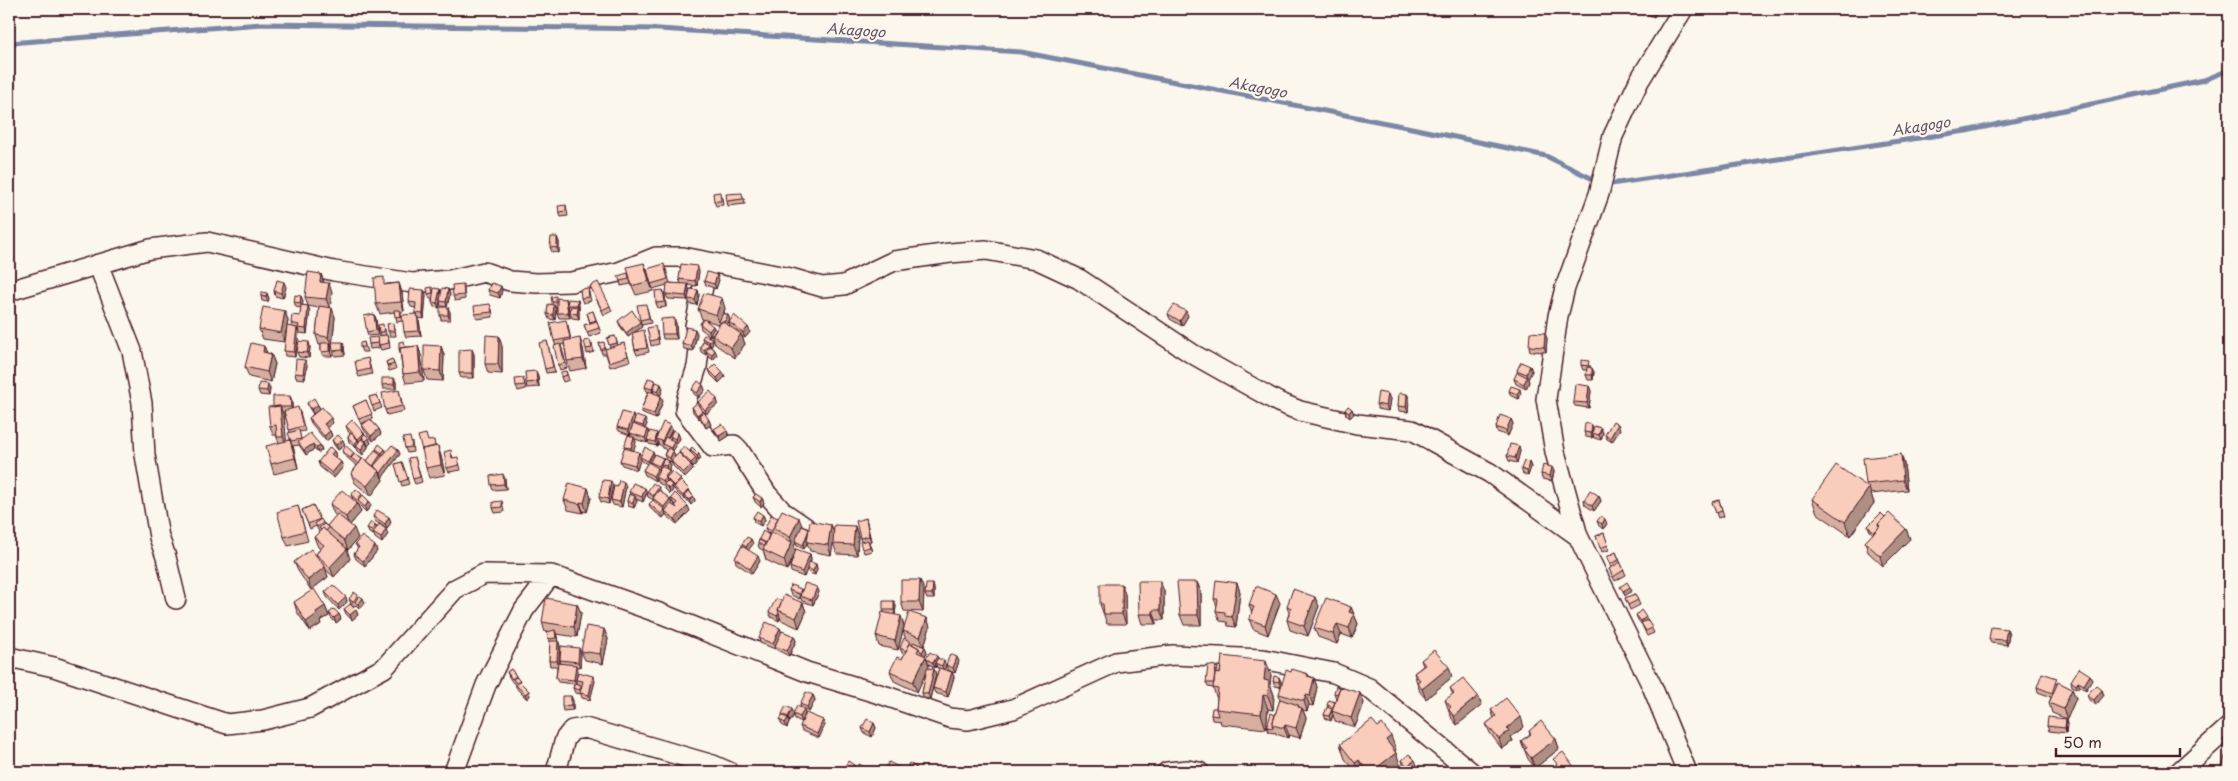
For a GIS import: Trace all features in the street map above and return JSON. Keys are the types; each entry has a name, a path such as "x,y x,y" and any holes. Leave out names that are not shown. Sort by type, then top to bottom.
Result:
{"street":[{"path":"1683,9 1639,81 1619,122 1599,194 1558,316 1546,399 1555,452 1578,536 1652,686 1687,772"},
{"path":"9,291 150,249 207,242 334,271 412,283 450,280 484,272 510,281 536,283 571,282 619,272 656,257 683,257 791,278 822,287 844,285 894,262 950,253 986,250 1036,259 1079,279 1191,353 1278,402 1300,411 1357,424 1412,430 1490,473 1578,536"},
{"path":"708,262 695,326 699,333 700,342 697,366 685,410 713,447 734,445 767,494 783,512 805,527"},
{"path":"98,264 132,351 142,403 145,454 158,537 166,557 176,599"},
{"path":"9,657 54,667 227,724 263,720 310,708 384,668 455,590 484,574 551,575 662,614 807,672 950,718 968,720 1013,709 1116,662 1173,655 1263,659 1334,673 1368,688 1471,772"},
{"path":"454,772 486,685 524,610 551,575"},
{"path":"2179,772 2229,727"},
{"path":"556,772 565,739 572,730 585,728 614,735 678,764 713,765 729,772"},
{"path":"1167,772 1188,770 1199,772"}],"building":[{"path":"1645,9 1654,9 1652,13"},
{"path":"720,192 721,201 714,201 713,193"},
{"path":"742,193 743,199 727,201 726,194"},
{"path":"566,205 566,211 559,212 558,206"},
{"path":"551,237 557,237 557,248 550,247"},
{"path":"644,263 649,281 632,286 627,267"},
{"path":"664,264 668,279 651,284 647,269"},
{"path":"681,264 697,266 695,281 679,279"},
{"path":"308,272 321,274 320,282 329,283 326,299 305,297"},
{"path":"707,272 717,275 714,284 704,281"},
{"path":"628,273 629,279 620,281 618,276"},
{"path":"384,277 384,285 399,283 401,302 376,304 374,278"},
{"path":"277,280 284,282 281,293 274,291"},
{"path":"598,282 610,306 602,310 590,286"},
{"path":"491,283 501,286 498,293 488,290"},
{"path":"667,283 688,284 686,296 666,294"},
{"path":"463,284 464,295 453,296 452,285"},
{"path":"432,287 433,293 428,294 427,288"},
{"path":"434,288 440,289 437,303 432,302"},
{"path":"442,288 448,289 446,302 440,301"},
{"path":"588,288 589,297 581,298 580,289"},
{"path":"410,289 424,290 423,314 415,313 416,303 409,302"},
{"path":"690,289 698,290 695,300 688,299"},
{"path":"663,290 665,302 656,303 655,291"},
{"path":"261,292 267,293 266,297 261,296"},
{"path":"704,293 722,298 716,315 698,309"},
{"path":"295,295 301,296 300,303 294,302"},
{"path":"556,296 556,302 552,302 551,297"},
{"path":"557,298 566,299 568,313 557,313"},
{"path":"568,299 578,300 577,305 567,305"},
{"path":"490,304 492,312 475,314 474,306"},
{"path":"548,304 554,305 553,315 547,314"},
{"path":"646,304 649,318 640,320 637,305"},
{"path":"301,305 308,306 306,329 298,328 299,325 291,323 292,315 300,316"},
{"path":"1174,305 1186,311 1180,321 1168,314"},
{"path":"319,306 332,308 328,337 316,335"},
{"path":"571,306 578,307 577,314 570,313"},
{"path":"263,307 285,311 281,333 259,329"},
{"path":"440,307 448,307 448,315 440,315"},
{"path":"394,310 400,310 401,316 395,317"},
{"path":"632,310 640,322 626,333 618,321"},
{"path":"593,311 596,320 590,322 587,313"},
{"path":"723,313 728,315 724,322 722,321 721,323 719,322"},
{"path":"374,314 376,330 367,332 364,316"},
{"path":"417,314 419,331 404,332 402,315"},
{"path":"734,315 748,327 743,333 729,322"},
{"path":"674,318 675,334 662,334 661,319"},
{"path":"704,319 713,326 709,331 700,324"},
{"path":"566,320 570,338 554,341 550,323"},
{"path":"597,321 599,328 587,332 584,325"},
{"path":"722,321 741,334 731,348 712,335"},
{"path":"393,323 394,331 388,331 387,324"},
{"path":"383,324 384,332 379,332 378,325"},
{"path":"287,326 297,328 294,352 284,351"},
{"path":"655,326 658,339 650,341 647,328"},
{"path":"686,327 695,329 691,346 682,344"},
{"path":"714,328 716,330 713,335 711,333"},
{"path":"644,330 647,348 635,350 632,333"},
{"path":"1530,332 1545,333 1544,347 1529,346"},
{"path":"387,335 389,343 379,345 378,336"},
{"path":"486,335 499,336 498,364 485,364"},
{"path":"704,335 712,338 709,342 702,338"},
{"path":"615,336 617,343 609,345 607,338"},
{"path":"377,337 378,343 369,344 368,338"},
{"path":"580,338 583,359 567,361 564,341"},
{"path":"590,340 592,348 586,349 584,341"},
{"path":"299,341 309,342 307,353 297,352"},
{"path":"404,341 405,347 399,349 399,342"},
{"path":"547,341 553,367 545,369 539,343"},
{"path":"704,341 709,344 704,350 700,347"},
{"path":"332,342 343,342 343,350 333,351"},
{"path":"364,342 365,347 360,347 360,343"},
{"path":"604,342 605,348 601,350 599,343"},
{"path":"251,343 264,346 263,352 271,354 267,372 245,367"},
{"path":"321,343 330,343 330,351 321,352"},
{"path":"624,343 628,356 609,362 605,349"},
{"path":"560,344 565,363 558,365 554,346"},
{"path":"424,345 441,346 440,371 424,370"},
{"path":"418,346 420,372 403,374 400,348"},
{"path":"709,346 715,350 712,355 706,351"},
{"path":"472,349 472,373 459,373 459,350"},
{"path":"368,358 370,369 357,372 355,361"},
{"path":"296,359 305,360 303,374 295,373"},
{"path":"392,359 394,364 388,366 386,362"},
{"path":"1581,360 1589,361 1588,366 1581,365"},
{"path":"1521,362 1530,366 1526,374 1517,370"},
{"path":"715,364 723,372 717,378 709,370"},
{"path":"1587,367 1592,368 1592,375 1586,375"},
{"path":"536,371 537,382 526,383 525,372"},
{"path":"566,371 567,375 561,377 561,372"},
{"path":"1517,372 1527,377 1524,384 1514,379"},
{"path":"382,378 394,378 394,384 382,385"},
{"path":"523,378 525,385 516,386 515,379"},
{"path":"648,378 655,380 652,389 645,387"},
{"path":"698,381 703,385 697,393 692,389"},
{"path":"656,382 661,384 658,392 653,390"},
{"path":"259,383 268,384 267,391 258,390"},
{"path":"1575,384 1589,386 1587,403 1573,402"},
{"path":"1511,386 1520,389 1517,394 1509,391"},
{"path":"399,390 402,406 385,410 382,393"},
{"path":"649,391 661,396 654,414 641,410"},
{"path":"710,391 717,399 705,410 698,402"},
{"path":"1378,392 1388,394 1386,406 1376,404"},
{"path":"1399,393 1407,394 1406,407 1398,406"},
{"path":"377,395 380,403 372,406 369,397"},
{"path":"273,396 290,396 291,407 273,407"},
{"path":"314,398 318,405 311,409 307,403"},
{"path":"366,400 372,414 359,419 353,406"},
{"path":"697,403 702,411 697,415 692,407"},
{"path":"280,406 283,437 277,437 276,425 270,426 268,407"},
{"path":"1348,406 1352,409 1349,413 1345,410"},
{"path":"298,407 303,426 289,430 284,411"},
{"path":"322,407 331,418 324,424 330,431 324,436 309,418"},
{"path":"622,412 633,415 628,430 617,427"},
{"path":"704,412 709,420 704,423 699,415"},
{"path":"1500,415 1511,419 1506,431 1496,427"},
{"path":"636,416 645,419 643,426 633,423"},
{"path":"370,419 379,429 371,436 362,425"},
{"path":"352,420 364,433 358,439 346,426"},
{"path":"1613,421 1618,424 1610,438 1605,435"},
{"path":"663,422 670,425 662,441 656,439"},
{"path":"1585,423 1592,425 1591,433 1584,432"},
{"path":"633,424 648,430 645,438 630,433"},
{"path":"722,424 727,431 719,436 714,429"},
{"path":"1594,426 1601,428 1599,435 1592,433"},
{"path":"299,430 301,439 291,441 288,433"},
{"path":"673,430 678,433 675,439 670,436"},
{"path":"650,431 657,433 655,442 647,440"},
{"path":"310,433 320,445 316,448 313,444 304,450 298,442"},
{"path":"351,433 358,440 354,444 348,437"},
{"path":"365,434 369,438 366,441 362,437"},
{"path":"426,434 428,441 434,440 435,446 422,450 418,436"},
{"path":"338,435 343,440 336,445 332,440"},
{"path":"628,435 634,437 631,448 624,447"},
{"path":"410,437 412,447 405,448 403,438"},
{"path":"665,437 674,441 671,448 662,444"},
{"path":"361,439 366,442 361,450 356,446"},
{"path":"290,440 295,458 271,464 266,446"},
{"path":"379,444 385,449 382,453 376,449"},
{"path":"1510,444 1519,446 1515,458 1507,456"},
{"path":"392,445 398,450 381,473 374,466"},
{"path":"346,446 354,453 350,458 342,451"},
{"path":"438,446 441,465 426,468 422,449"},
{"path":"684,446 696,458 691,463 679,452"},
{"path":"330,447 334,451 331,454 341,462 332,473 318,462"},
{"path":"645,447 653,452 648,461 640,457"},
{"path":"692,447 699,454 697,456 690,450"},
{"path":"624,448 639,452 635,465 620,461"},
{"path":"668,448 673,451 670,458 664,455"},
{"path":"375,450 381,454 373,466 367,461"},
{"path":"451,450 452,458 458,457 459,465 447,468 444,452"},
{"path":"679,453 691,465 683,473 671,461"},
{"path":"355,454 362,459 359,464 351,458"},
{"path":"654,454 663,458 659,466 650,462"},
{"path":"1901,454 1903,480 1866,484 1863,458"},
{"path":"415,457 420,477 413,479 408,458"},
{"path":"363,458 379,471 367,486 351,474"},
{"path":"664,459 669,461 666,466 661,464"},
{"path":"1524,461 1529,462 1527,471 1521,469"},
{"path":"402,462 408,479 400,482 395,464"},
{"path":"648,462 658,468 653,476 643,470"},
{"path":"1543,465 1552,467 1550,476 1541,474"},
{"path":"1836,465 1869,488 1845,522 1812,499"},
{"path":"661,466 669,470 663,481 655,477"},
{"path":"672,471 681,479 674,486 666,478"},
{"path":"503,474 504,484 491,485 490,476"},
{"path":"603,480 611,481 608,499 599,497"},
{"path":"619,480 624,482 620,502 611,500 614,486 617,487"},
{"path":"667,481 672,485 669,489 664,484"},
{"path":"681,481 689,489 683,496 674,487"},
{"path":"569,483 588,488 584,503 580,502 580,504 564,500"},
{"path":"633,483 645,488 642,497 629,492"},
{"path":"653,483 659,487 653,496 647,492"},
{"path":"356,489 362,494 357,500 351,495"},
{"path":"342,490 357,503 346,517 330,504"},
{"path":"659,490 670,499 664,507 653,498"},
{"path":"1590,490 1599,496 1592,506 1584,500"},
{"path":"689,491 694,497 689,500 684,495"},
{"path":"675,493 688,506 675,519 665,511 671,504 677,508 675,505 677,503 671,498"},
{"path":"629,494 635,496 633,503 627,501"},
{"path":"756,494 762,498 760,502 753,497"},
{"path":"363,495 369,501 365,507 358,501"},
{"path":"653,500 664,509 661,514 649,504"},
{"path":"1719,500 1722,511 1716,513 1712,502"},
{"path":"502,501 502,507 493,508 493,502"},
{"path":"313,505 320,519 308,524 302,510"},
{"path":"298,506 305,531 284,537 277,512"},
{"path":"377,510 389,517 385,524 373,516"},
{"path":"782,510 799,518 790,537 773,528"},
{"path":"757,511 763,515 759,522 753,517"},
{"path":"1881,513 1885,517 1878,524 1879,527 1874,533 1868,526"},
{"path":"1889,513 1906,529 1880,556 1865,542"},
{"path":"337,514 354,528 344,540 327,526"},
{"path":"771,515 778,518 772,531 765,528"},
{"path":"1601,516 1605,519 1602,524 1597,521"},
{"path":"866,518 869,536 860,538 856,521"},
{"path":"321,519 323,523 317,527 315,523"},
{"path":"810,521 831,525 828,545 807,542"},
{"path":"371,522 376,525 372,530 367,528"},
{"path":"324,524 328,527 326,531 323,528 321,530 319,528"},
{"path":"379,524 386,529 381,538 373,533"},
{"path":"834,525 855,526 853,545 833,544"},
{"path":"802,526 809,529 803,545 795,541"},
{"path":"323,528 347,549 330,567 316,554 324,545 314,537"},
{"path":"763,531 769,535 766,543 759,539"},
{"path":"771,532 792,542 784,560 763,550"},
{"path":"1604,533 1608,545 1600,548 1596,536"},
{"path":"362,536 375,546 363,561 354,554 359,547 355,544"},
{"path":"747,537 751,539 746,547 742,544"},
{"path":"759,540 765,543 764,546 758,543"},
{"path":"868,540 870,547 862,549 860,542"},
{"path":"742,546 758,556 750,569 735,558"},
{"path":"311,549 325,567 308,580 294,562"},
{"path":"796,549 810,554 802,572 790,567"},
{"path":"1616,552 1619,560 1610,564 1607,557"},
{"path":"809,562 816,564 813,571 807,568"},
{"path":"1620,562 1624,570 1613,577 1609,569"},
{"path":"901,580 920,580 919,602 901,602"},
{"path":"1216,580 1237,583 1232,617 1225,616 1225,612 1216,611 1218,599 1214,599"},
{"path":"1138,581 1160,581 1160,610 1153,610 1153,614 1139,614"},
{"path":"1177,582 1197,582 1198,615 1180,615"},
{"path":"1627,582 1630,587 1623,591 1620,587"},
{"path":"805,583 817,587 812,600 800,596"},
{"path":"926,584 933,584 932,594 925,594"},
{"path":"1100,584 1122,584 1122,614 1104,614 1103,604 1100,604"},
{"path":"333,585 346,597 338,605 325,592"},
{"path":"791,585 801,589 799,594 789,590"},
{"path":"1256,586 1276,594 1265,625 1249,619 1254,607 1249,605"},
{"path":"314,589 325,606 306,622 294,602"},
{"path":"1293,589 1315,597 1304,626 1287,620 1291,608 1287,606"},
{"path":"354,592 358,595 353,602 349,599"},
{"path":"1635,594 1638,600 1628,605 1625,598"},
{"path":"784,595 803,603 796,618 778,610"},
{"path":"359,596 363,598 358,604 355,602"},
{"path":"546,598 577,604 574,627 542,622"},
{"path":"1326,598 1351,607 1349,612 1354,614 1349,628 1337,624 1333,634 1314,628"},
{"path":"776,599 782,601 777,616 769,612"},
{"path":"883,601 894,601 894,610 883,610"},
{"path":"350,604 356,610 350,615 344,609"},
{"path":"334,609 339,614 334,618 329,613"},
{"path":"1641,610 1646,617 1641,621 1636,615"},
{"path":"882,612 901,616 895,641 876,636"},
{"path":"909,612 927,618 920,637 903,631"},
{"path":"1648,620 1652,628 1646,631 1641,623"},
{"path":"766,622 780,628 773,644 759,638"},
{"path":"586,626 604,629 600,654 581,651"},
{"path":"1991,627 2007,629 2005,640 1989,639"},
{"path":"555,630 556,638 548,639 547,632"},
{"path":"782,631 794,636 787,651 775,646"},
{"path":"904,638 911,642 906,651 900,648"},
{"path":"550,641 558,641 557,661 549,661"},
{"path":"913,642 925,647 922,652 912,644"},
{"path":"910,643 919,648 917,652 926,656 913,682 890,671 897,657 902,659"},
{"path":"561,646 579,648 578,662 560,660"},
{"path":"1434,650 1449,667 1422,689 1417,682 1420,680 1414,673 1425,665 1421,660"},
{"path":"930,652 937,656 933,663 926,658"},
{"path":"950,654 957,657 953,668 946,665"},
{"path":"1222,656 1266,661 1264,680 1269,681 1268,696 1263,695 1261,714 1216,709 1218,689 1213,688 1215,673 1220,674"},
{"path":"938,658 944,661 942,666 935,663"},
{"path":"558,663 576,665 574,680 556,678"},
{"path":"1208,665 1216,666 1214,683 1206,683"},
{"path":"1218,666 1221,666 1220,674 1217,673"},
{"path":"927,668 934,669 928,694 922,693"},
{"path":"939,668 952,672 946,692 933,688"},
{"path":"2079,668 2090,675 2084,685 2078,682 2076,685 2071,681"},
{"path":"511,669 516,676 512,679 507,672"},
{"path":"1292,669 1314,678 1310,696 1306,695 1304,701 1279,694 1286,670 1291,672"},
{"path":"578,672 593,676 589,695 580,693 583,681 576,680"},
{"path":"2042,673 2057,678 2052,693 2037,687"},
{"path":"1274,676 1279,677 1279,682 1273,681"},
{"path":"516,677 520,681 516,683 513,679"},
{"path":"1463,678 1478,696 1454,716 1448,709 1451,707 1445,700 1454,693 1450,688"},
{"path":"520,682 529,691 525,694 516,685"},
{"path":"2058,682 2072,689 2063,709 2049,703"},
{"path":"575,683 581,685 580,690 573,688"},
{"path":"2096,685 2102,690 2094,700 2087,695"},
{"path":"1336,686 1340,688 1337,694 1334,693"},
{"path":"1340,687 1360,693 1351,718 1332,711"},
{"path":"806,692 813,695 807,707 800,704"},
{"path":"562,696 571,696 571,705 562,706"},
{"path":"1506,698 1521,717 1507,728 1509,731 1499,739 1486,724 1496,716 1491,710"},
{"path":"1280,699 1302,708 1296,728 1285,725 1284,728 1272,725"},
{"path":"1329,700 1335,702 1333,707 1327,705"},
{"path":"786,706 792,709 788,717 782,714"},
{"path":"797,706 804,709 800,717 793,714"},
{"path":"1327,707 1332,709 1329,716 1324,715"},
{"path":"1212,708 1216,708 1218,716 1211,715"},
{"path":"806,713 823,720 817,734 800,726"},
{"path":"1271,713 1275,715 1273,728 1267,727"},
{"path":"782,716 788,718 785,723 780,720"},
{"path":"2048,717 2066,719 2065,728 2047,726"},
{"path":"867,719 874,723 870,732 862,728"},
{"path":"1372,720 1378,727 1382,724 1391,736 1386,740 1396,753 1371,772 1368,772 1359,760 1355,763 1340,744"},
{"path":"1541,721 1556,739 1531,758 1524,749 1527,748 1521,741 1531,734 1529,731"},
{"path":"2229,734 2229,744 2223,740"},
{"path":"1563,752 1578,772 1547,772 1557,764 1553,759"},
{"path":"1409,754 1415,760 1407,766 1402,760"},
{"path":"2226,754 2229,755 2229,772 2220,772"},
{"path":"848,761 854,765 850,772 843,770"},
{"path":"889,762 902,769 900,772 883,772"},
{"path":"909,763 916,767 914,771 907,768"},
{"path":"859,764 875,772 854,772"},
{"path":"834,767 843,772 832,772"}],"waterway":[{"name":"Akagogo","path":"9,43 262,24 659,29 1021,52 1546,156 1597,181"},
{"name":"Akagogo","path":"1611,184 1966,131 2204,80 2229,70"}]}
